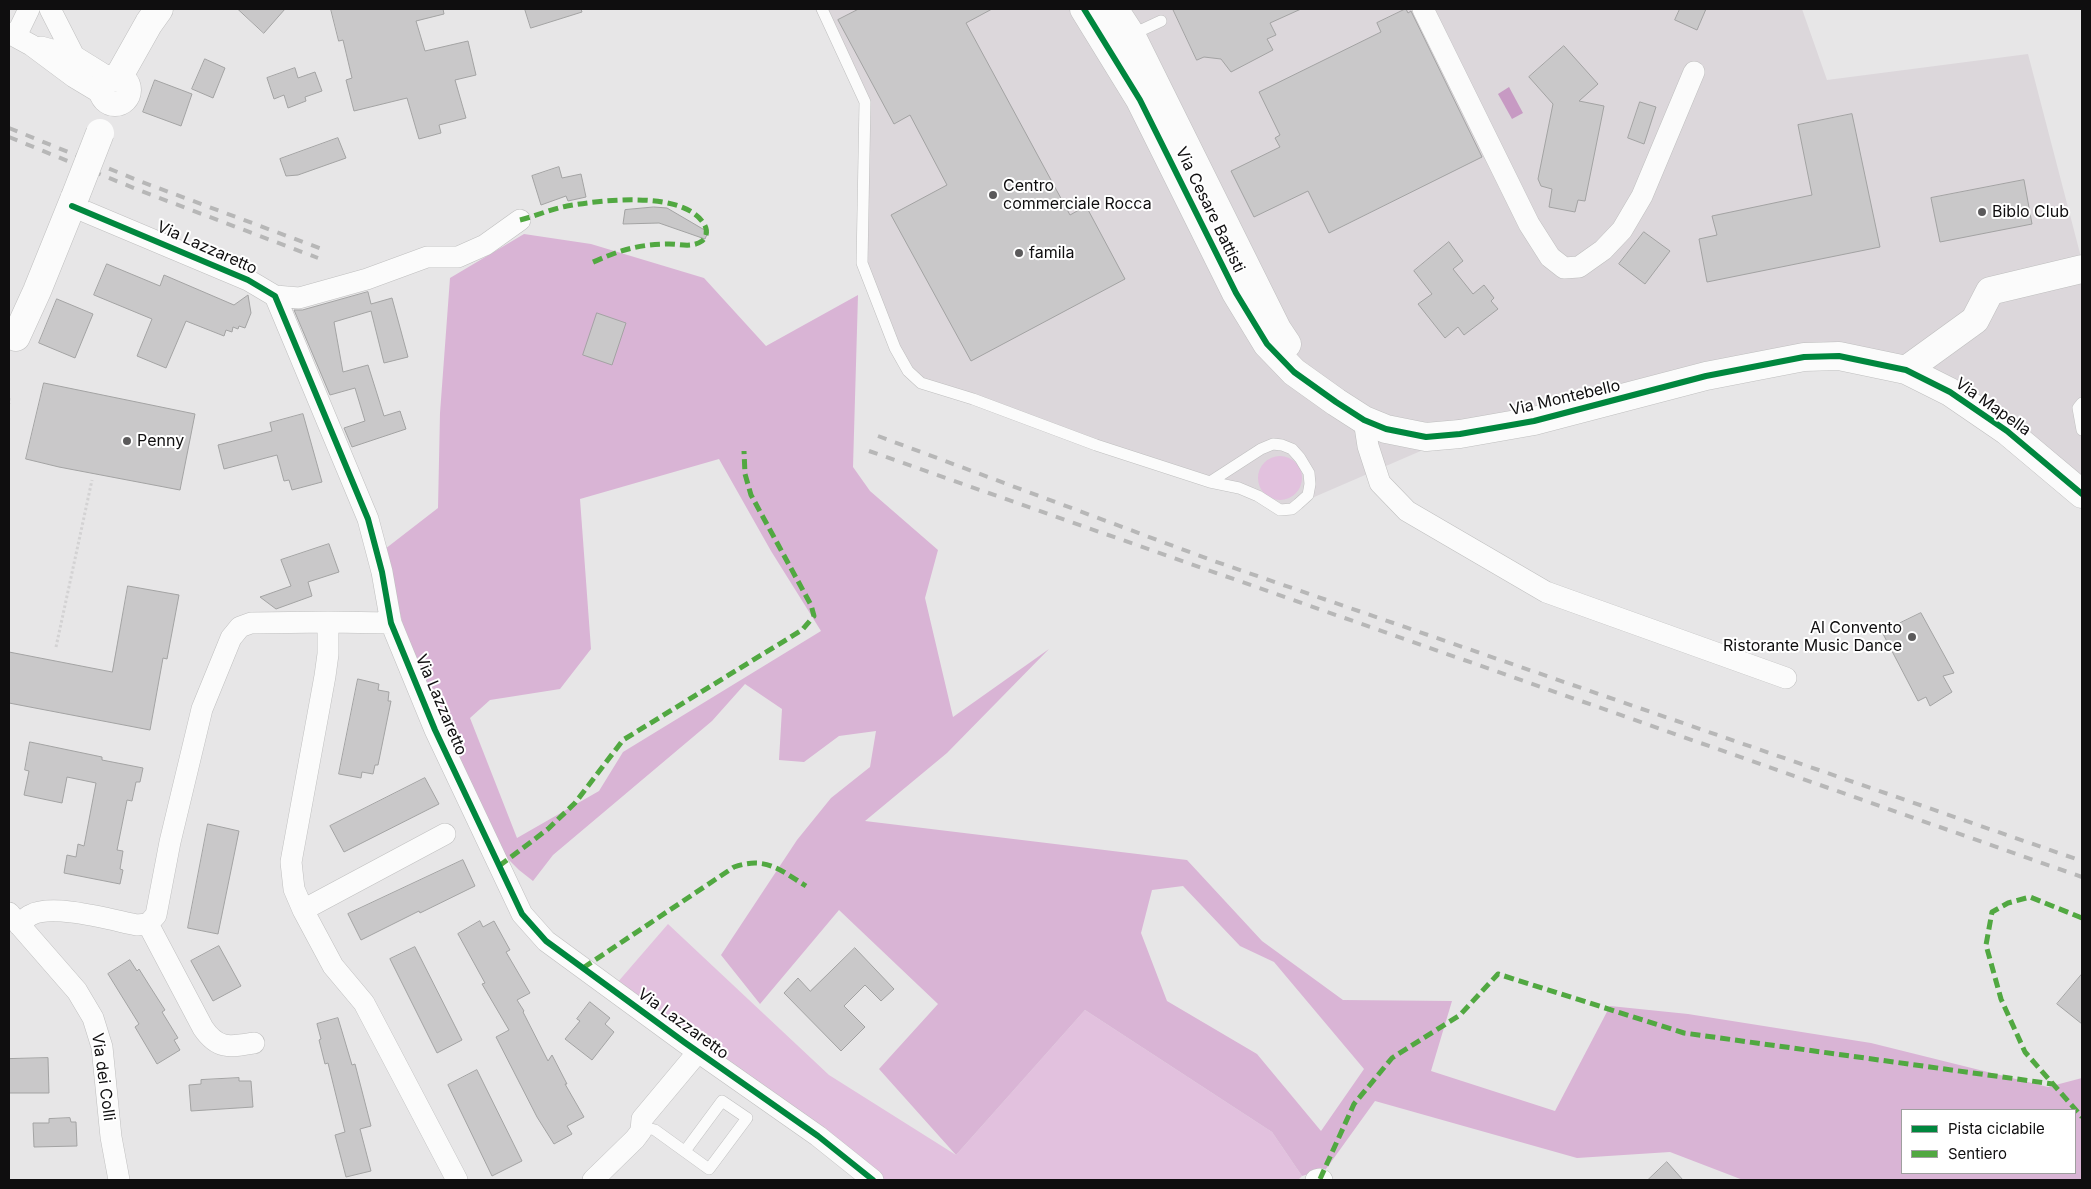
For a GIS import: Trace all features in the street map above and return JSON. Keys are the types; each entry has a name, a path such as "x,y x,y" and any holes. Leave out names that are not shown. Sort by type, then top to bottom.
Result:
{"street":[{"path":"18,38 29,9"},
{"path":"50,9 74,56"},
{"name":"Via Cesare Battisti","path":"1084,9 1140,100 1202,227 1252,322 1267,344 1294,372 1336,402"},
{"name":"Via Cesare Battisti","path":"1114,9 1131,35 1277,329 1296,360 1336,402"},
{"path":"1423,9 1529,224 1550,258 1564,268 1579,267 1603,250 1622,230 1642,196 1694,72"},
{"path":"10,334 46,267 100,133 114,87 154,27 159,10"},
{"path":"18,38 74,56 114,87"},
{"path":"18,38 74,77 114,87"},
{"name":"Via Lazzaretto","path":"73,202 248,280 275,296 368,519 382,572 390,623 435,730 522,914 546,941 698,1052 818,1136 873,1180"},
{"path":"275,296 299,298 367,279 427,257 458,258 485,245 520,220"},
{"path":"1906,370 1974,320 1990,291 2082,269"},
{"name":"Via Montebello","path":"1336,402 1364,420 1386,429 1426,437 1460,434 1534,421 1706,376 1804,356 1838,356 1906,370"},
{"name":"Via Mapella","path":"1906,370 1950,392 2007,431 2082,494"},
{"path":"1364,420 1368,446 1380,483 1407,511 1546,592 1786,678"},
{"path":"328,622 328,654 325,676 291,862 294,889 333,966 364,1003 457,1180"},
{"path":"14,919 44,911 69,912 137,925 148,924 156,915 188,762 202,709 231,638 240,627 252,623 390,623"},
{"path":"303,910 444,834"},
{"name":"Via dei Colli","path":"14,919 77,991 93,1018 102,1048 111,1137 119,1180"},
{"path":"148,924 203,1028 212,1041 224,1045 254,1043"},
{"path":"594,1180 635,1140 640,1131 642,1119 698,1052"},
{"path":"1316,1180 1322,1180"}],"lane":[{"path":"822,9 865,102 862,263 895,348 908,371 921,383 1210,482 1239,488 1258,496 1280,510 1292,509 1298,504 1308,495 1310,484 1309,473 1292,449 1273,444 1261,449 1210,482"},
{"path":"1096,9 1112,35 1131,35 1162,21"},
{"path":"2082,403 2078,408 2082,430"},
{"path":"640,1131 647,1128 655,1130 709,1169 747,1118 722,1100 685,1151"}],"path":[{"path":"9,398 9,404"},
{"path":"56,647 92,480"}],"shaded area":[{"path":"815,9 1802,9 1827,80 2028,54 2082,261 2082,494 1950,392 1839,356 1460,434 1298,504 1292,509 921,383 908,371 862,263 865,102"},
{"path":"1509,87 1523,113 1512,119 1498,94"},
{"path":"524,234 591,244 704,278 766,346 858,295 853,467 870,491 938,550 925,598 953,717 1049,649 947,753 865,821 1187,860 1262,941 1343,1000 1452,1001 1431,1071 1555,1111 1610,1006 1688,1014 1871,1043 2048,1087 2082,1078 2082,1180 1743,1180 1670,1152 1577,1158 1375,1101 1326,1169 1302,1176 1272,1132 1085,1010 956,1155 879,1069 938,1004 839,910 760,1004 721,955 797,840 831,798 870,767 876,731 839,736 804,762 779,760 782,709 745,684 712,721 553,855 533,881 498,849 404,630 385,549 438,508 440,413 450,278","holes":["719,459 771,551 821,631 623,752 599,791 517,838 470,718 490,700 560,689 591,649 580,499","1183,886 1240,946 1274,962 1364,1069 1321,1131 1257,1054 1167,1001 1141,933 1152,890"]},
{"path":"1284,456 1296,462 1301,469 1301,487 1296,494 1289,499 1276,500 1268,497 1261,490 1258,474 1261,466 1268,459"},
{"path":"668,924 829,1075 956,1155 1085,1010 1272,1132 1302,1176 1298,1180 873,1180 617,983"}],"building":[{"path":"238,9 285,9 264,33"},
{"path":"331,9 443,9 444,14 416,21 425,51 468,41 476,75 455,80 466,118 439,125 441,133 419,139 407,98 354,111 346,80 352,78 343,40 339,41"},
{"path":"525,9 581,9 582,12 531,28"},
{"name":"Centro commerciale Rocca","path":"859,9 992,9 966,23 1070,215 1086,206 1125,279 971,361 891,215 947,185 910,115 894,124 838,20"},
{"path":"1173,9 1301,9 1270,23 1276,35 1267,39 1273,50 1231,72 1221,59 1204,57 1197,60"},
{"path":"1406,9 1408,13 1411,11 1482,157 1329,233 1308,191 1254,217 1231,171 1280,147 1275,138 1280,135 1259,92 1381,32 1377,23"},
{"path":"1680,9 1706,9 1697,30 1675,20"},
{"path":"1564,46 1598,84 1579,101 1604,106 1585,201 1578,200 1575,212 1549,207 1552,189 1541,186 1538,179 1553,104 1529,77"},
{"path":"205,59 225,68 213,98 192,89"},
{"path":"295,68 298,78 315,72 322,91 305,97 306,101 288,108 284,95 274,99 267,78"},
{"path":"155,80 192,94 181,126 143,112"},
{"path":"1640,102 1656,107 1644,144 1628,138"},
{"path":"1852,114 1880,247 1707,282 1699,239 1717,235 1712,216 1812,195 1798,125"},
{"path":"338,138 346,158 298,175 286,176 280,159"},
{"path":"559,167 562,178 581,174 586,197 568,201 566,196 541,205 532,176"},
{"path":"2024,180 2032,224 1940,242 1931,198"},
{"path":"654,207 667,208 708,232 705,239 659,223 623,224 625,210"},
{"path":"1644,232 1670,251 1645,284 1619,264"},
{"path":"1449,242 1463,261 1453,269 1473,294 1484,285 1494,298 1491,301 1498,309 1464,335 1458,327 1445,338 1418,304 1432,294 1414,271"},
{"path":"107,264 160,286 164,275 234,305 248,295 251,313 245,328 239,326 238,329 233,327 232,332 226,330 224,336 186,321 166,368 137,356 152,319 94,295"},
{"path":"368,292 371,304 392,298 408,357 384,363 371,311 334,322 343,372 368,365 384,416 400,411 406,429 352,447 344,428 365,421 355,388 330,395 294,310 302,310"},
{"path":"57,299 93,314 75,358 39,343"},
{"path":"597,313 626,323 612,365 583,355"},
{"name":"Penny","path":"44,383 195,414 180,490 26,459"},
{"path":"303,414 322,482 292,490 289,480 284,481 277,455 224,469 218,445 272,431 270,423"},
{"path":"329,544 339,572 308,582 312,596 276,609 260,597 291,586 281,560"},
{"path":"128,586 179,595 167,659 163,658 150,730 9,703 9,652 112,672"},
{"path":"1921,613 1954,673 1943,676 1952,692 1930,706 1926,697 1918,701 1882,632"},
{"path":"358,679 379,684 378,690 389,692 388,701 391,701 378,765 375,765 373,774 362,772 361,778 339,774"},
{"path":"30,742 102,757 102,760 143,768 140,782 136,782 132,801 127,800 117,850 123,851 120,869 123,870 120,884 64,873 67,855 76,857 78,844 84,846 96,783 67,777 62,803 24,795 29,771 25,770"},
{"path":"425,778 439,804 344,852 330,826"},
{"path":"208,824 239,831 218,934 188,928"},
{"path":"463,860 475,886 361,940 348,914"},
{"path":"480,921 483,927 494,921 510,950 506,952 530,993 517,1000 548,1061 552,1055 567,1084 565,1084 584,1117 567,1126 572,1134 554,1144 537,1117 496,1037 509,1030 482,984 485,983 458,934"},
{"path":"219,946 241,986 213,1001 191,961"},
{"path":"415,947 462,1040 437,1053 390,959"},
{"path":"855,948 894,989 881,1001 865,985 844,1006 865,1027 841,1051 784,993 798,978 810,991"},
{"path":"130,960 137,971 139,969 165,1010 162,1012 178,1038 174,1040 180,1050 157,1064 135,1027 139,1024 108,974"},
{"path":"2082,974 2082,1024 2057,1004"},
{"path":"590,1002 610,1018 605,1024 614,1032 592,1060 565,1039 580,1021 577,1019"},
{"path":"338,1018 352,1065 355,1064 371,1126 360,1129 371,1171 346,1177 335,1135 345,1132 328,1063 325,1064 317,1024"},
{"path":"48,1058 49,1093 9,1093 9,1059"},
{"path":"477,1070 522,1161 492,1176 448,1085"},
{"path":"239,1078 239,1081 251,1081 253,1107 191,1111 189,1085 201,1084 201,1080"},
{"path":"70,1118 71,1122 76,1122 77,1146 34,1147 33,1123 49,1123 49,1119"},
{"path":"1667,1162 1683,1180 1648,1180"}],"railway":[{"path":"9,128 142,182 322,249"},
{"path":"9,137 141,191 318,258"},
{"path":"878,436 1211,560 2082,861"},
{"path":"869,451 2082,877"}],"marked path":[{"path":"520,220 567,206 620,200 641,200 679,206 694,213 706,229 705,238 698,243 686,245 658,244 637,247 609,255 589,264"},
{"path":"499,866 548,829 575,803 623,740 802,630 814,616 811,605 751,495 745,474 744,451"},
{"path":"583,968 734,867 755,863 772,866 806,886"},
{"path":"2075,1109 2025,1052 2001,999 1986,945 1992,912 2008,903 2030,897 2082,918"},
{"path":"1320,1179 1354,1104 1392,1058 1460,1015 1498,974 1684,1033 2053,1084"},
{"path":"2076,1110 2082,1117"}],"cycle path":[{"path":"1084,9 1140,100 1236,293 1267,344 1294,372 1364,420 1386,429 1426,437 1460,434 1534,421 1706,376 1804,357 1839,356 1906,370 1950,392 2007,431 2082,494"},
{"path":"72,206 248,280 275,296 368,519 382,572 391,623 435,730 522,914 546,941 684,1042 818,1136 873,1180"}],"place":[{"name":"Centro commerciale Rocca","path":"993,195"},
{"name":"Biblo Club","path":"1982,212"},
{"name":"famila","path":"1019,253"},
{"name":"Penny","path":"127,441"},
{"name":"Al Convento Ristorante Music Dance","path":"1912,637"}]}
